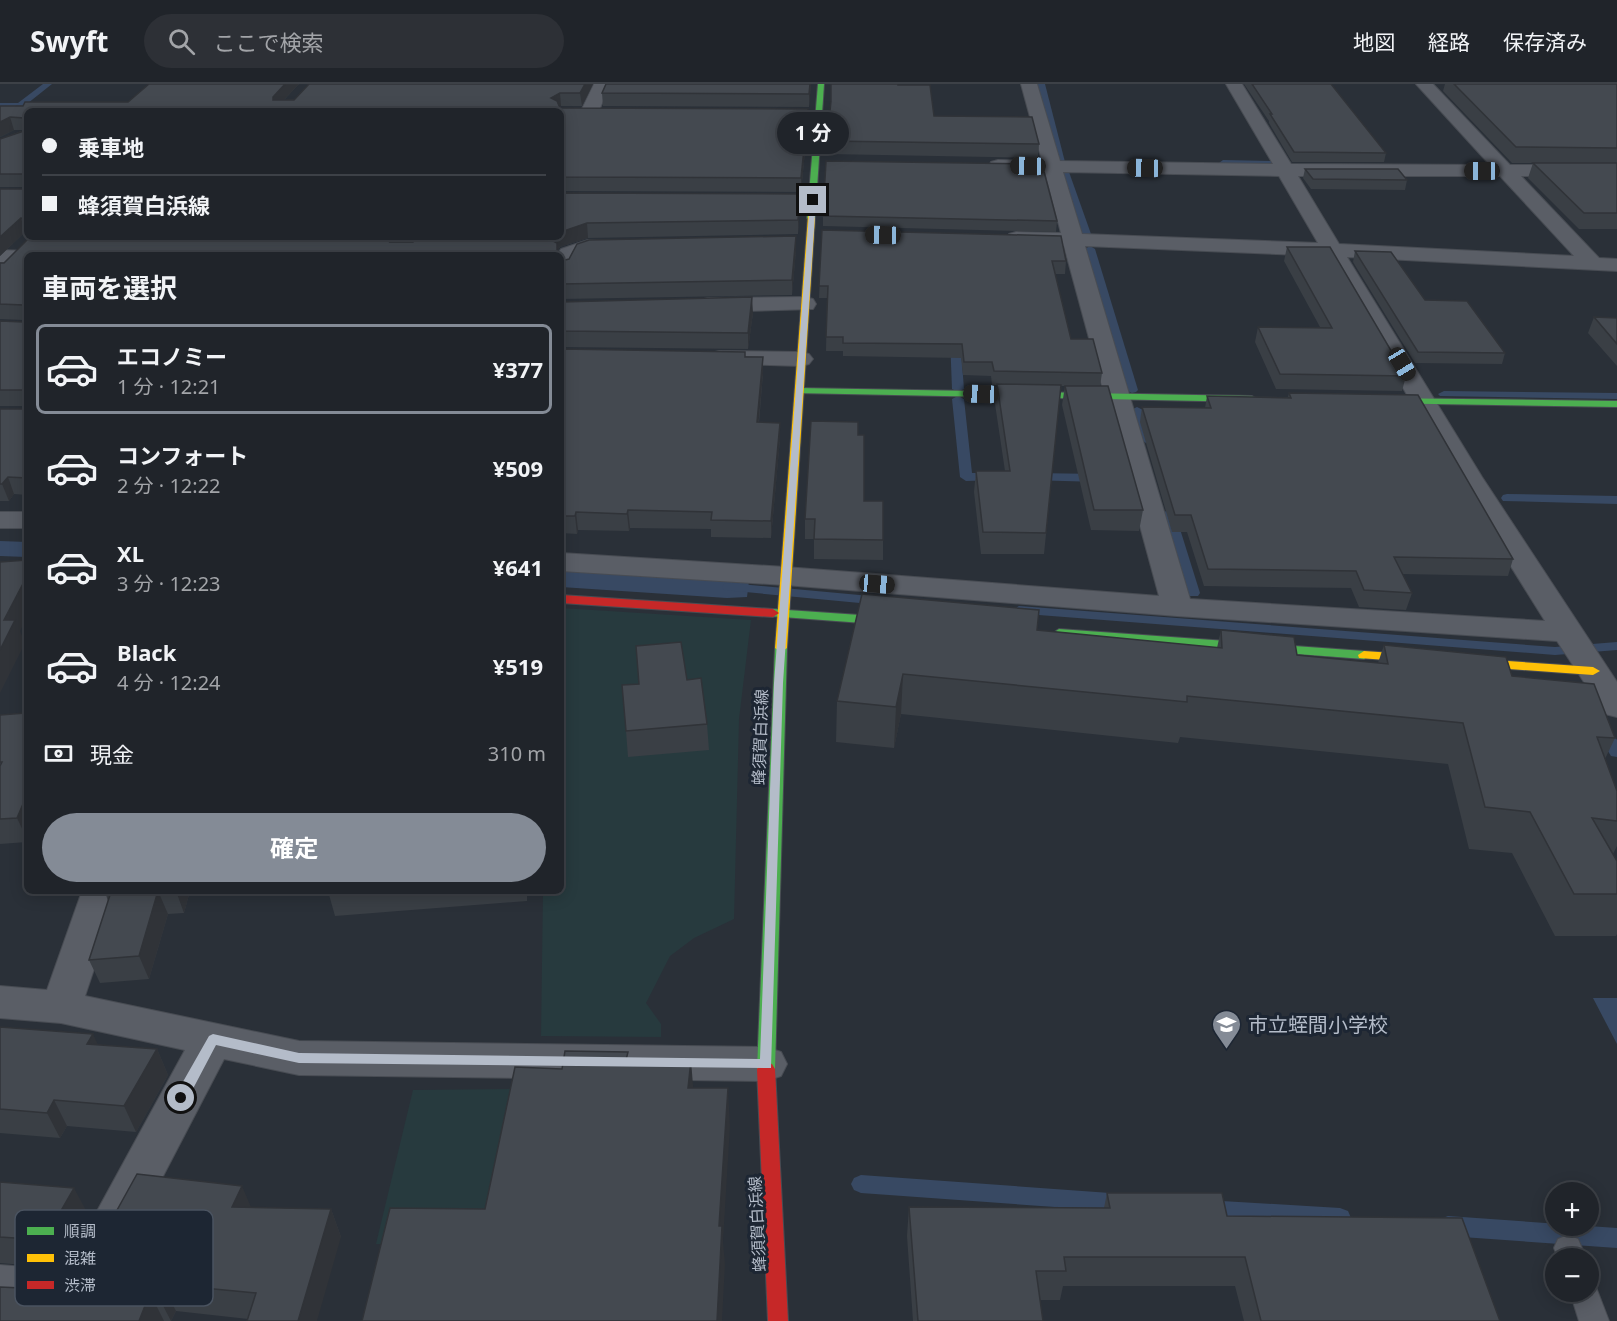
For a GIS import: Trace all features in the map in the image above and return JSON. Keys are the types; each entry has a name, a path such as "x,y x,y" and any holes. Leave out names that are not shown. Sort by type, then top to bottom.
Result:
{"main road":[{"name":"蜂須賀白浜線","path":"778,1321 766,1064 778,683 813,200 822,162 820,114 822,84"},
{"path":"799,390 1271,400"},
{"path":"1366,401 1617,404"},
{"path":"564,599 914,623"},
{"path":"1045,633 1579,652"}],"street":[{"path":"589,113 602,84"},
{"path":"1029,84 1177,607"},
{"path":"1234,84 1425,402 1579,652 1617,707"},
{"path":"1448,84 1424,84 1593,264"},
{"path":"570,113 612,113"},
{"path":"797,114 820,114"},
{"path":"981,165 1285,170 1617,171"},
{"path":"790,200 813,200"},
{"path":"789,242 835,234"},
{"path":"990,238 1217,244 1333,252 1617,265"},
{"path":"11,260 33,240"},
{"path":"564,262 568,253 588,246 635,245"},
{"path":"689,306 806,304"},
{"path":"698,358 801,359"},
{"path":"0,520 24,520"},
{"path":"564,562 785,576 1177,607 1579,652"},
{"path":"61,1007 100,894"},
{"path":"0,1002 61,1007 299,1058 766,1064"},
{"path":"120,1210 213,1039"},
{"path":"0,1288 15,1287"}],"lane":[{"path":"1587,1302 1594,1321"}],"green space":[{"path":"564,608 751,620 739,719 734,919 694,938 670,956 646,1003 661,1024 661,1037 541,1036 543,894 564,894"},
{"path":"520,1089 493,1244 376,1244 413,1090"}],"water":[{"path":"0,541 24,542 24,557 0,556"},
{"path":"564,568 749,581 747,597 727,598 564,587"},
{"path":"1593,998 1617,998 1617,1044"}],"building":[{"path":"149,84 285,84 273,100 294,100 309,84 585,84 580,93 560,93 551,98 557,101 560,108 24,108 24,118 10,117 0,122 0,106 23,106 25,102 128,102"},
{"path":"606,84 810,84 809,94 602,93"},
{"path":"831,84 930,85 934,116 1032,117 1039,144 827,141"},
{"path":"1252,84 1331,84 1386,153 1294,152"},
{"path":"1454,84 1617,84 1617,148 1516,147"},
{"path":"564,108 808,109 801,178 564,177"},
{"path":"24,131 24,174 0,174 0,139"},
{"path":"826,161 1042,164 1057,221 823,216"},
{"path":"1533,163 1617,163 1617,213 1584,213"},
{"path":"1305,169 1398,169 1407,180 1313,179"},
{"path":"0,189 24,189 24,220 21,218 0,237"},
{"path":"564,193 800,194 798,220 587,223 564,231"},
{"path":"822,230 1061,236 1066,261 1052,261 1071,339 1093,339 1102,373 994,371 992,362 964,362 962,344 843,343 843,337 826,337 828,286 819,286"},
{"path":"796,236 792,280 564,284 564,260 569,259 577,244 589,240"},
{"path":"27,240 391,240 390,242 413,242 414,240 554,240 557,243 557,252 24,252 24,478 8,477 0,484 0,409 23,409 23,390 0,390 0,321 23,322 23,305 0,304 0,263 4,263"},
{"path":"1287,247 1330,247 1406,376 1280,374 1258,327 1332,328"},
{"path":"1355,251 1391,252 1425,300 1467,301 1505,353 1418,352"},
{"path":"752,297 748,333 564,331 564,302"},
{"path":"1594,317 1617,318 1617,344"},
{"path":"564,349 745,352 745,357 763,357 757,422 780,423 771,521 711,520 712,512 628,510 627,514 576,512 575,516 564,516"},
{"path":"997,384 1061,385 1046,533 983,532 976,471 1010,471"},
{"path":"1065,386 1108,386 1143,510 1094,510"},
{"path":"1289,393 1418,395 1513,559 1394,557 1412,593 1364,590 1356,571 1208,569 1191,515 1175,515 1142,407 1211,408 1207,396 1291,398"},
{"path":"811,421 858,422 858,435 864,435 864,501 883,501 883,540 814,539 815,519 805,519"},
{"path":"24,560 24,582 4,620 15,620 0,650 0,562"},
{"path":"862,594 1039,610 1037,630 1222,648 1221,630 1294,637 1297,655 1388,664 1384,645 1506,657 1512,676 1594,684 1615,738 1597,737 1617,791 1617,821 1592,818 1617,861 1617,894 1574,894 1530,812 1485,807 1463,723 1187,696 1187,702 903,674 896,707 837,701"},
{"path":"681,642 687,680 701,678 707,724 626,731 622,685 639,684 636,646"},
{"path":"24,713 24,802 17,818 0,819 0,766 2,762 0,762 0,715"},
{"path":"157,894 139,956 89,960 110,895 106,895"},
{"path":"0,1027 93,1034 87,1044 157,1049 124,1106 54,1100 47,1113 0,1109"},
{"path":"565,1051 628,1052 626,1060 691,1060 688,1088 728,1088 719,1226 722,1226 717,1321 362,1321 390,1208 485,1209 515,1067 562,1069"},
{"path":"137,1174 242,1186 232,1207 331,1209 298,1321 247,1321 256,1293 213,1289 213,1210 117,1210"},
{"path":"0,1182 74,1188 61,1210 15,1210 15,1238 0,1237"},
{"path":"1107,1193 1222,1193 1227,1216 1462,1218 1500,1321 1261,1321 1245,1257 1064,1257 1066,1271 1036,1271 1043,1321 918,1321 909,1207 1110,1208"},
{"path":"0,1287 15,1288 15,1306 145,1306 139,1321 0,1321"}],"waterway":[{"path":"0,105 20,105 48,84"},
{"path":"1041,84 1062,160"},
{"path":"1223,163 1271,164"},
{"path":"1065,172 1086,234"},
{"path":"1090,249 1132,390"},
{"path":"955,337 958,389"},
{"path":"1444,394 1617,396"},
{"path":"958,399 966,477 994,477"},
{"path":"1137,410 1146,439"},
{"path":"1033,477 1099,478"},
{"path":"1507,498 1617,500"},
{"path":"1169,513 1193,593"},
{"path":"729,587 881,601"},
{"path":"1019,610 1555,651 1617,646"},
{"path":"1601,727 1617,752"},
{"path":"861,1184 1124,1203"},
{"path":"1205,1209 1340,1218"},
{"path":"1448,1226 1617,1238"}],"traffic: fast":[{"path":"811,218 821,84"},
{"path":"799,391 1252,399"},
{"path":"1376,401 1617,404"},
{"path":"773,613 903,622"},
{"path":"1059,633 1364,655"},
{"path":"766,1069 781,648"}],"traffic: slow":[{"path":"781,648 811,218"},
{"path":"1364,655 1593,671"}],"traffic: jam":[{"path":"564,599 773,613"},
{"path":"766,1069 778,1321"}],"place":[{"name":"市立蛭間小学校","path":"1227,1050"}],"route":[{"path":"181,1098 213,1039 299,1058 766,1064 778,683 813,200"}]}
